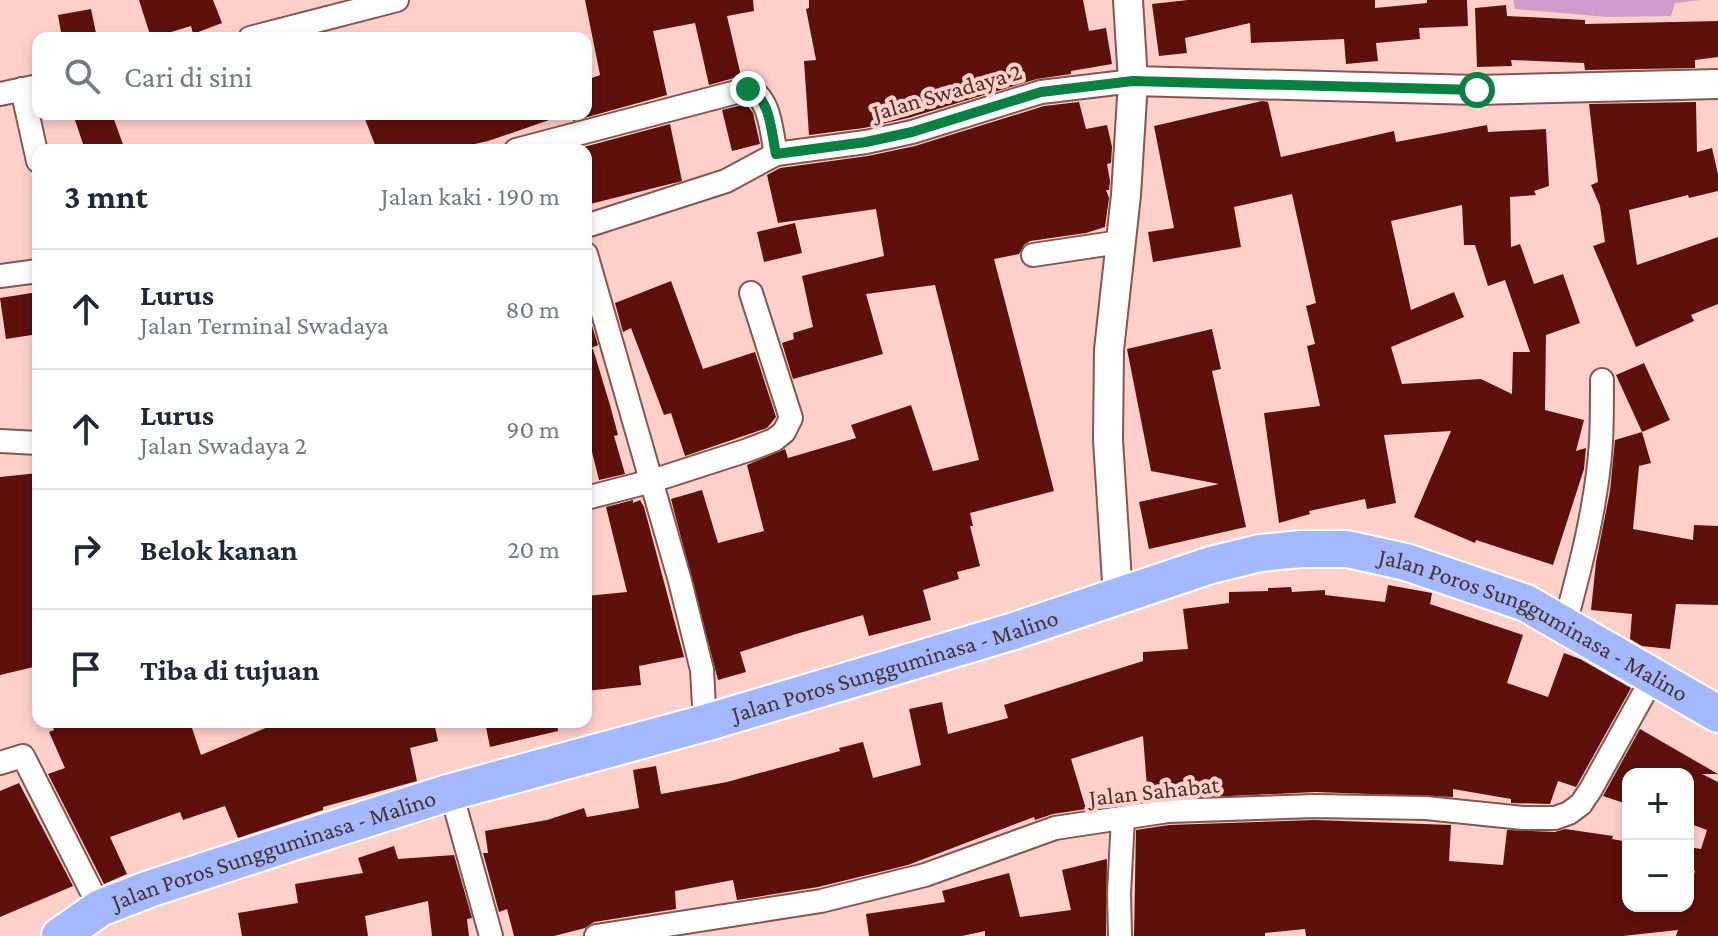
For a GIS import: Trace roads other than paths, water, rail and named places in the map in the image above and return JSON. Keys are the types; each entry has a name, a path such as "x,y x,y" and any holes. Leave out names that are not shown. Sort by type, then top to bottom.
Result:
{"main road":[{"name":"Jalan Poros Sungguminasa - Malino","path":"60,936 100,908 163,884 451,792 705,723 1014,631 1211,565 1260,553 1347,549 1406,562 1497,591 1565,624 1718,714"}],"street":[{"path":"273,32 397,0"},
{"path":"1118,597 1108,440 1109,350 1126,195 1133,81 1128,0"},
{"path":"1133,81 1477,90 1718,84"},
{"name":"Jalan Swadaya 2","path":"776,154 866,142 912,132 1041,92 1133,81"},
{"path":"539,144 748,89 757,92 764,102 776,154 726,181 592,224"},
{"path":"20,90 34,144"},
{"path":"1033,255 1120,242"},
{"path":"0,276 32,272"},
{"path":"592,275 652,481 702,670 705,723"},
{"path":"592,496 748,450 774,440 789,426 791,418 751,293"},
{"path":"1565,624 1581,562 1594,491 1601,444 1602,380"},
{"path":"0,441 32,443"},
{"name":"Jalan Sahabat","path":"596,936 821,901 925,875 1055,828 1168,811 1315,806 1426,808 1523,818 1555,818 1581,804 1653,677"},
{"path":"0,763 23,756 100,908"},
{"path":"451,792 491,936"},
{"path":"1120,936 1123,818"}]}
